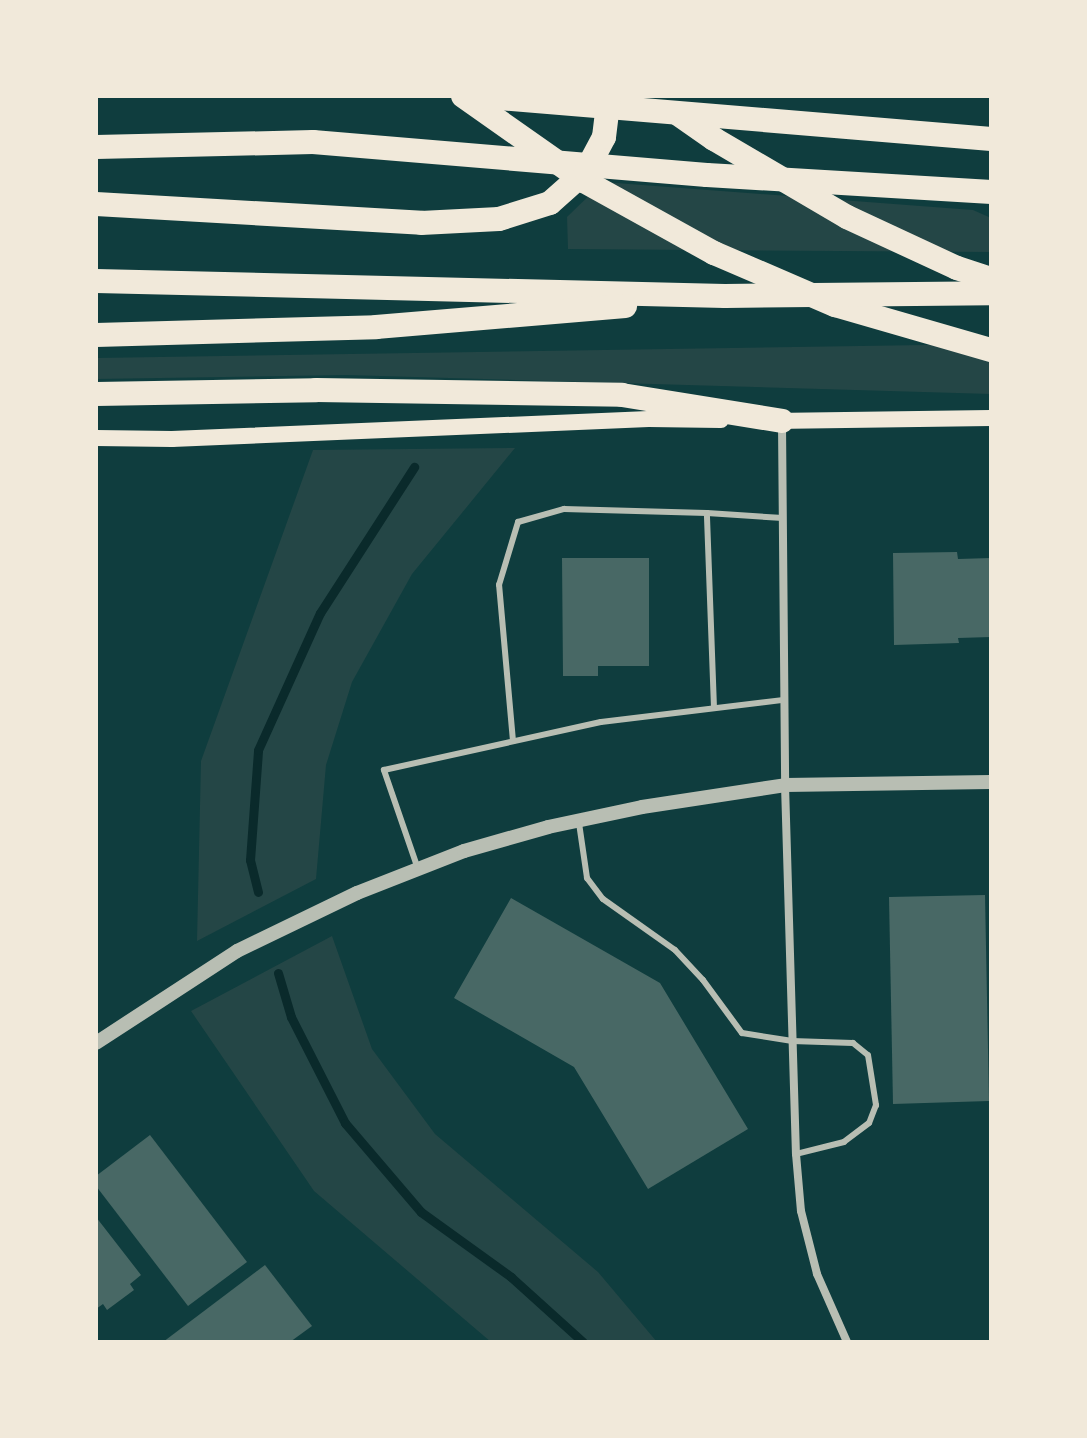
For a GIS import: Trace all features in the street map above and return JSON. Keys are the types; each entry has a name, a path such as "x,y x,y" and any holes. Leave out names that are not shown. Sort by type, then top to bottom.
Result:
{"highway":[{"path":"463,96 584,181 714,253 835,305 991,350"},
{"path":"475,96 991,139"},
{"path":"96,204 421,223 499,219 550,203 586,171 604,137 609,96"},
{"path":"653,96 714,139 847,217 957,268 991,279"},
{"path":"96,133 313,142 707,175 991,192"},
{"path":"96,147 313,142"},
{"path":"96,281 725,296 991,293"},
{"path":"96,335 376,327 725,296"},
{"path":"96,394 405,390 622,395 782,421"}],"main road":[{"path":"96,438 172,439 649,419 991,418"}],"street":[{"path":"782,421 785,785 796,1154 801,1211 817,1274 847,1342"},
{"path":"96,1043 237,951 357,893 464,851 642,807 785,785 991,782"}],"lane":[{"path":"513,741 499,585 518,522 564,509 783,518"},
{"path":"707,513 714,708"},
{"path":"418,869 384,770 601,722 784,700"},
{"path":"578,821 587,878 603,899 675,950 703,980 742,1033 792,1041 853,1043 868,1055 876,1105 869,1123 861,1133 844,1142 796,1154"}],"shaded area":[{"path":"603,182 973,210 991,218 991,252 568,249 567,217"},
{"path":"991,344 991,394 346,375 96,379 96,358"},
{"path":"515,448 412,574 352,682 326,765 316,879 197,941 201,761 313,450"},
{"path":"332,936 372,1049 435,1134 598,1272 657,1342 491,1342 314,1191 191,1011"}],"building":[{"path":"957,552 958,559 991,558 991,637 958,638 959,643 894,645 893,553"},
{"path":"562,558 649,558 649,666 598,666 598,676 563,676"},
{"path":"985,895 989,1101 893,1104 889,897"},
{"path":"511,898 660,983 748,1129 648,1189 574,1067 454,998"},
{"path":"150,1135 247,1262 188,1306 96,1186 96,1176"},
{"path":"96,1217 141,1275 130,1284 134,1290 107,1310 103,1304 96,1309"},
{"path":"265,1265 312,1326 290,1342 163,1342"}],"waterway":[{"path":"258,892 250,860 258,750 320,613 414,467"},
{"path":"278,973 291,1017 345,1123 421,1212 511,1277 583,1342"}]}
